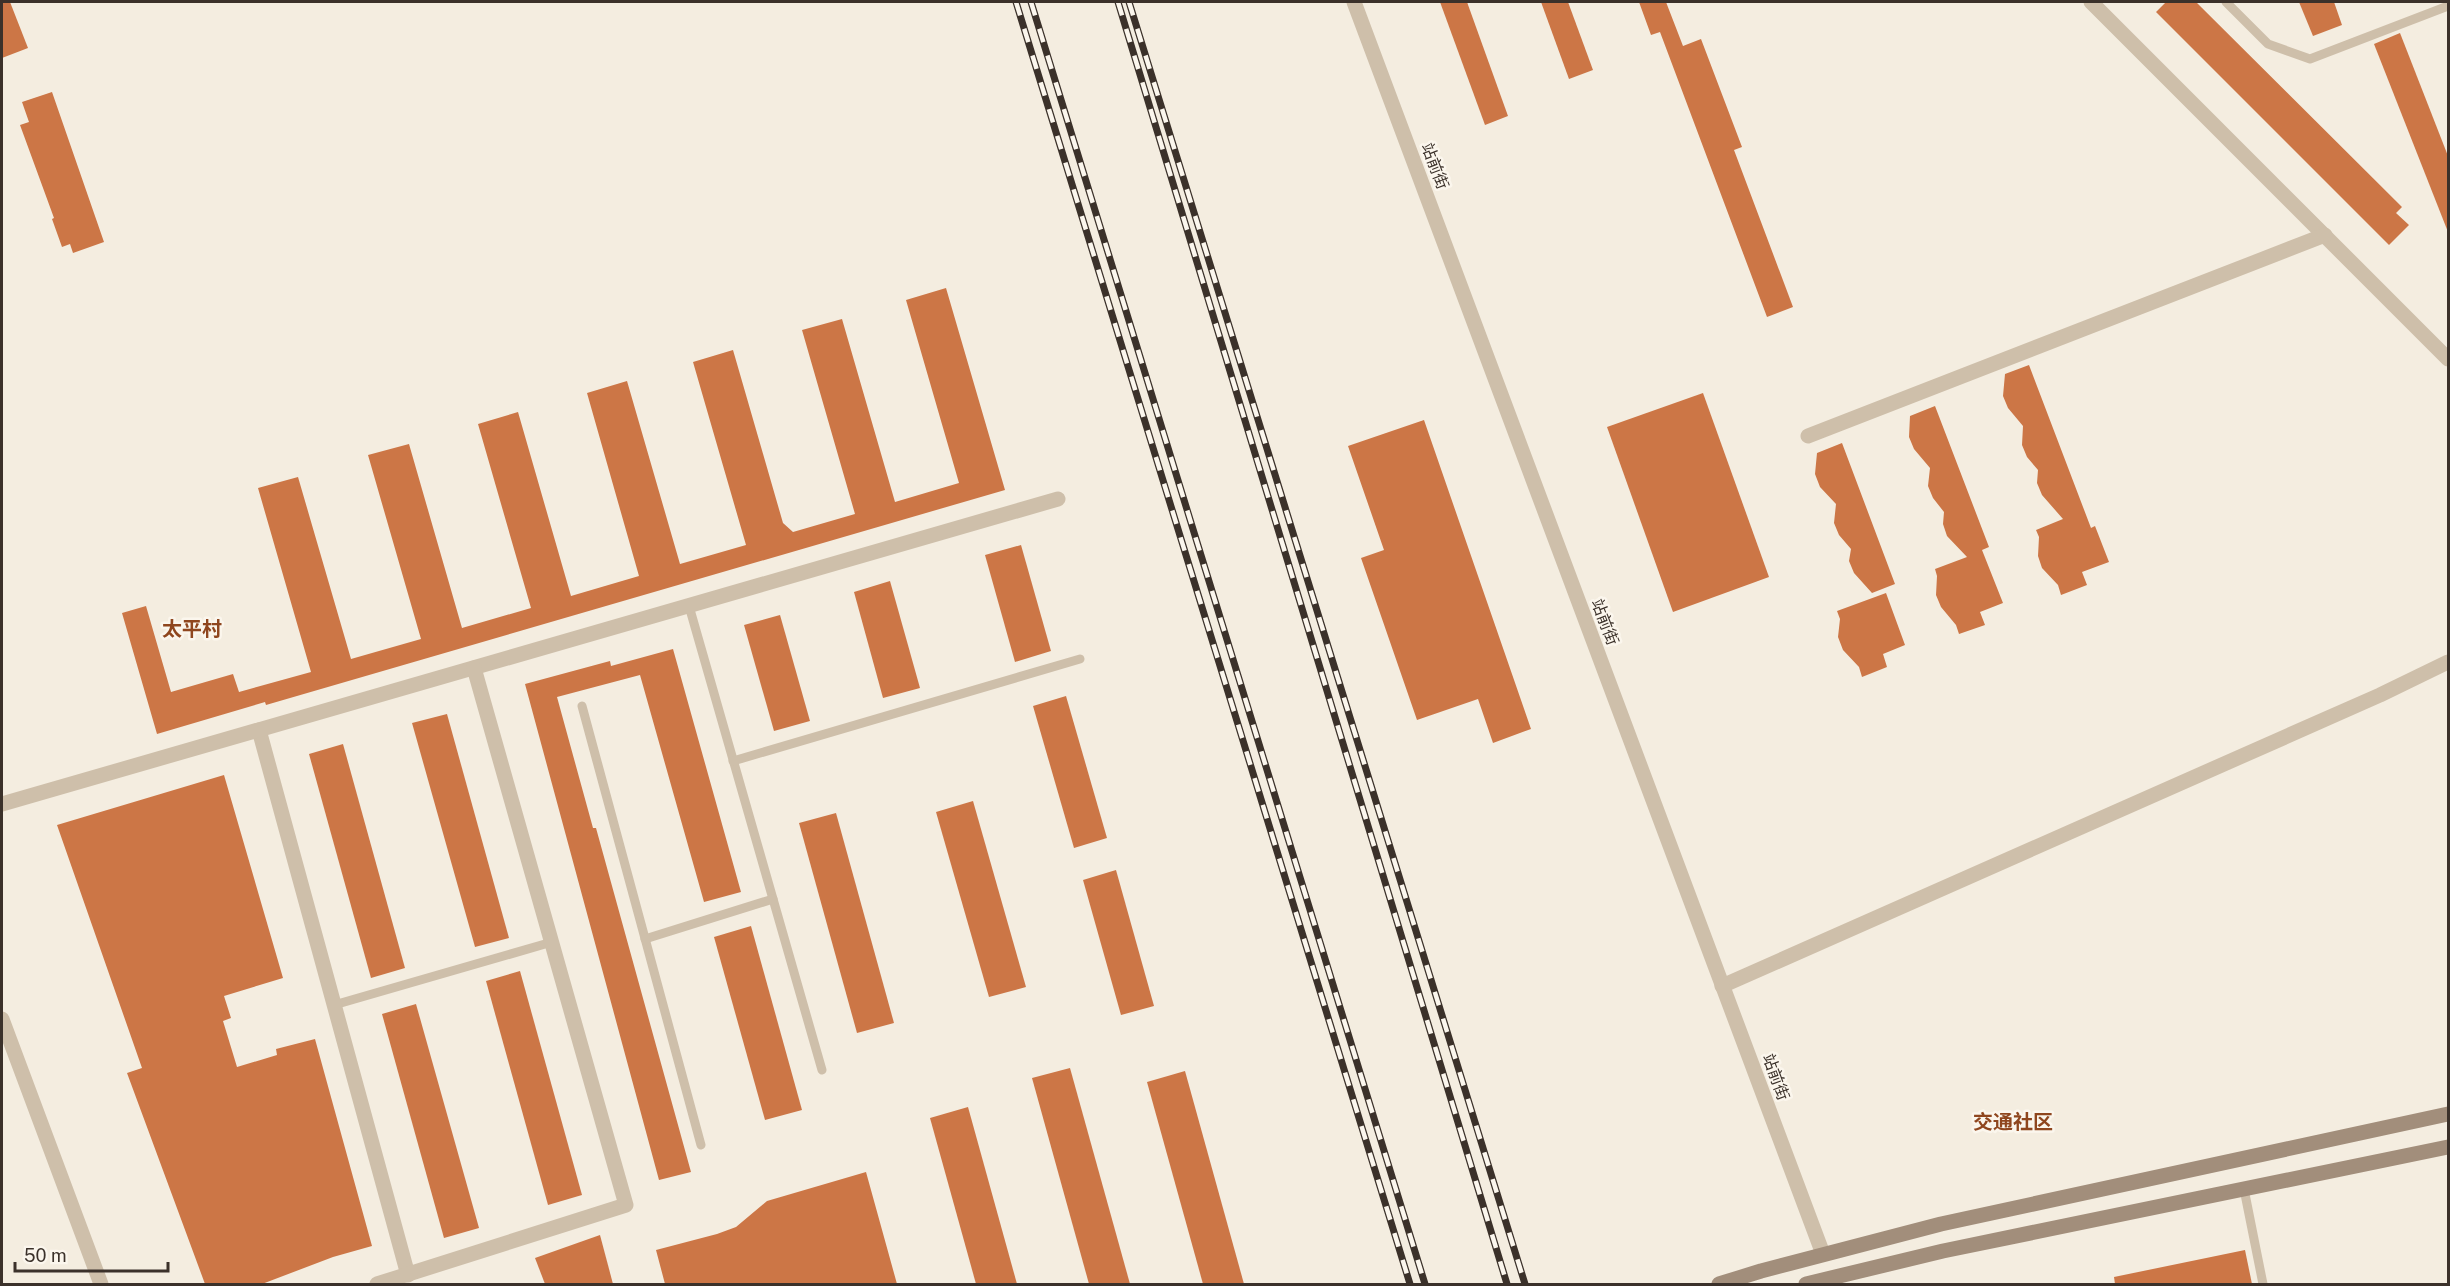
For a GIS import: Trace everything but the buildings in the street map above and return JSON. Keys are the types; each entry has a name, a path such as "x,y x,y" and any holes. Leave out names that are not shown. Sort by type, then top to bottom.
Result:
{"main road":[{"path":"1719,1284 1823,1254 1941,1224 2448,1114"},
{"path":"1806,1284 1943,1251 2448,1147"}],"street":[{"name":"站前街","path":"1354,2 1823,1254"},
{"path":"2091,2 2448,359"},
{"path":"1808,436 2325,235"},
{"path":"2,804 1058,499"},
{"path":"1722,986 2369,700 2448,662"},
{"path":"377,1284 626,1204 474,668"},
{"path":"259,730 408,1275"},
{"path":"2,1019 101,1284"}],"lane":[{"path":"2226,2 2268,44 2310,59 2448,6"},
{"path":"689,606 822,1070"},
{"path":"733,761 1080,659"},
{"path":"582,706 701,1145"},
{"path":"645,939 773,899"},
{"path":"334,1005 552,942"},
{"path":"2244,1189 2263,1284"}],"railway":[{"path":"1016,2 1410,1284"},
{"path":"1031,2 1425,1284"},
{"path":"1118,2 1507,1284"},
{"path":"1129,2 1525,1284"}],"district":[{"name":"太平村","path":"192,629"},
{"name":"交通社区","path":"2013,1122"}]}
